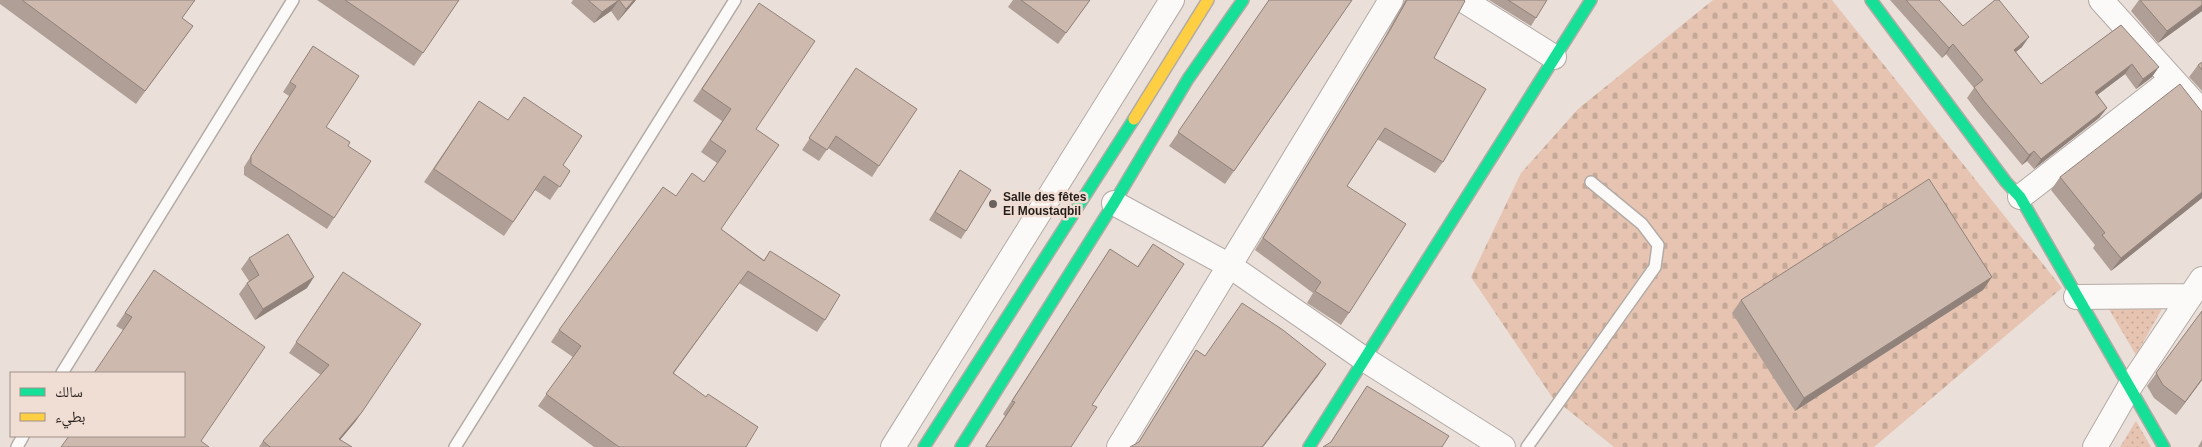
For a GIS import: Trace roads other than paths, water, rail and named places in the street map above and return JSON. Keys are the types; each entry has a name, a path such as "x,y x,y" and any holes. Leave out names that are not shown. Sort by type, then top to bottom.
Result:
{"street":[{"path":"893,447 1172,0"},
{"path":"924,447 1107,163 1208,0"},
{"path":"961,447 1114,203 1188,79 1243,0"},
{"path":"1119,447 1391,0"},
{"path":"1463,0 1554,58"},
{"path":"1308,447 1591,0"},
{"path":"1871,0 2006,182 2020,197 2164,447"},
{"path":"2101,0 2171,80 2202,112"},
{"path":"2020,197 2171,80"},
{"path":"1114,203 1230,266 1364,359 1503,447"},
{"path":"2076,297 2196,287"},
{"path":"2095,447 2129,388 2196,287"}],"lane":[{"path":"63,372 293,0"},
{"path":"455,447 735,0"},
{"path":"1527,447 1655,267 1658,245 1642,224 1591,182"}],"place":[{"name":"Salle des fêtes El Moustaqbil","path":"993,204"}]}
